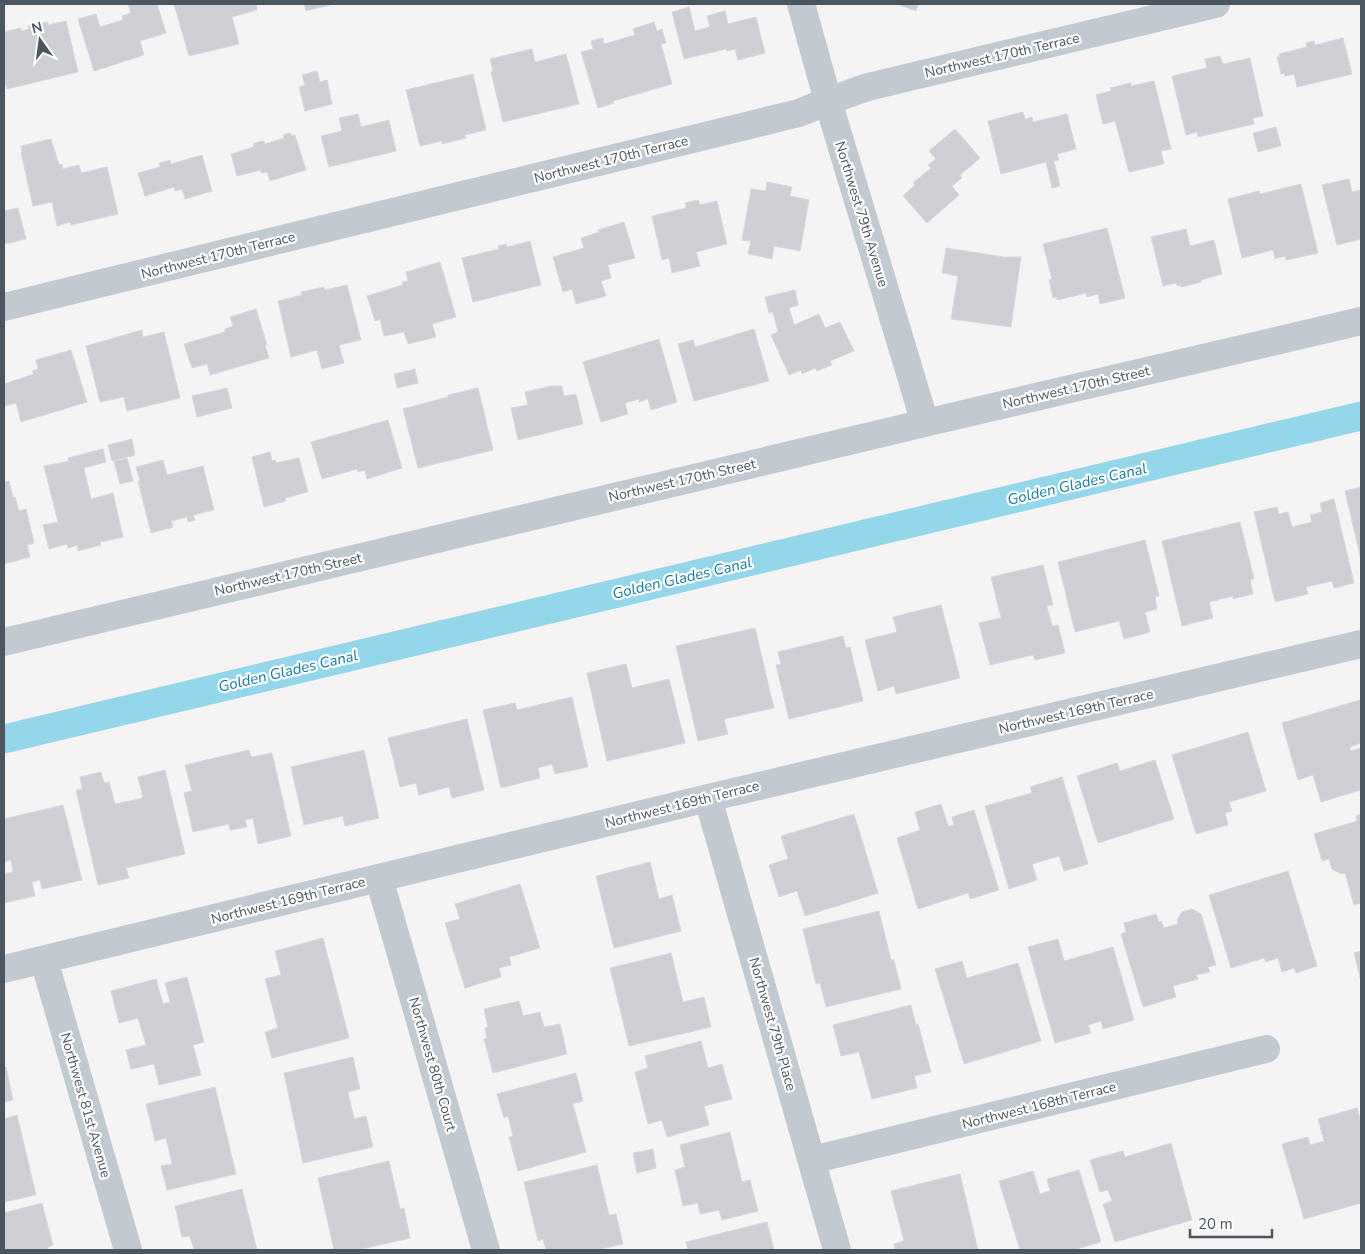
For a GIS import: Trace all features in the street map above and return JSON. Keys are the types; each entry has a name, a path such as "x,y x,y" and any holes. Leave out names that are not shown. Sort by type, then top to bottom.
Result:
{"street":[{"name":"Northwest 79th Avenue","path":"801,4 828,101 925,423"},
{"name":"Northwest 170th Terrace","path":"4,307 799,113 868,87 1216,4"},
{"name":"Northwest 170th Street","path":"4,642 1361,321"},
{"name":"Northwest 169th Terrace","path":"4,969 708,798 1361,644"},
{"name":"Northwest 79th Place","path":"708,798 837,1250"},
{"name":"Northwest 80th Court","path":"379,878 486,1250"},
{"name":"Northwest 81st Avenue","path":"44,960 128,1250"},
{"name":"Northwest 168th Terrace","path":"812,1160 1266,1049"}],"building":[{"path":"128,4 157,4 166,33 140,41 144,55 94,71 78,19 96,14 100,27 123,20 122,16 131,13"},
{"path":"174,4 256,4 257,10 232,17 239,44 189,56"},
{"path":"304,4 334,4 306,11"},
{"path":"897,4 918,4 916,11"},
{"path":"689,7 695,31 710,27 707,16 725,11 728,24 756,17 765,53 738,60 735,49 727,51 726,49 684,59 672,12"},
{"path":"66,21 78,72 7,89 4,77 4,32 21,28 21,31 29,29 28,26 48,22 48,25"},
{"path":"654,22 657,31 662,29 666,43 661,44 672,84 613,101 614,103 598,108 581,52 593,49 591,41 603,38 604,44 635,35 633,29"},
{"path":"1343,38 1352,74 1297,87 1294,74 1285,76 1284,73 1281,74 1277,57 1280,56 1279,54 1307,47 1306,43 1314,41 1315,45"},
{"path":"532,49 535,62 566,54 579,104 503,122 491,72 493,71 490,59"},
{"path":"1220,56 1223,64 1250,58 1263,116 1253,118 1254,124 1198,137 1197,132 1186,135 1172,76 1207,68 1205,59"},
{"path":"317,71 320,82 327,80 332,104 305,111 299,87 305,85 302,75"},
{"path":"473,74 486,130 465,135 466,138 442,144 442,141 420,146 406,90"},
{"path":"1154,81 1171,149 1161,151 1164,164 1129,172 1115,121 1103,124 1096,95 1111,91 1110,88 1131,83 1131,86"},
{"path":"1023,112 1025,119 1032,117 1033,122 1067,114 1076,149 1057,154 1059,160 1054,161 1060,186 1052,188 1046,162 1001,174 988,121"},
{"path":"358,114 361,127 389,120 396,151 329,167 321,136 342,131 339,118"},
{"path":"1276,127 1281,146 1258,152 1253,133"},
{"path":"955,129 980,158 960,175 962,178 952,186 959,195 927,223 903,196 915,185 913,183 931,168 928,165 936,159 929,151"},
{"path":"290,133 291,136 295,135 306,170 270,181 267,172 261,173 261,170 237,176 231,154 254,147 253,144 258,142 264,141 265,144 284,138 283,135"},
{"path":"51,139 59,165 62,164 63,169 79,165 81,173 107,167 118,214 71,225 70,222 57,226 52,202 33,206 21,146"},
{"path":"202,155 212,191 185,199 182,189 175,191 174,187 145,196 138,173 160,167 159,163 170,160 171,164"},
{"path":"1349,179 1352,192 1361,190 1361,239 1337,245 1322,185"},
{"path":"767,182 792,187 790,196 809,200 800,251 774,246 772,259 748,254 751,241 742,240 751,189 766,191"},
{"path":"1301,184 1318,253 1286,260 1285,256 1275,259 1273,250 1242,258 1228,199 1259,191 1260,194"},
{"path":"698,200 700,205 717,201 727,244 696,252 700,266 672,273 669,258 662,260 652,216 686,208 685,203"},
{"path":"18,208 26,239 4,244 4,211"},
{"path":"624,222 635,258 608,265 611,278 601,281 606,296 576,304 572,289 563,292 553,257 584,248 581,238 599,232 598,230"},
{"path":"1107,228 1125,298 1100,304 1098,294 1087,297 1086,293 1057,300 1057,297 1053,298 1049,280 1052,279 1043,244"},
{"path":"1186,229 1190,246 1214,240 1222,274 1181,287 1181,285 1177,286 1176,283 1163,286 1151,237"},
{"path":"530,241 541,285 473,302 462,258 499,249 498,246 506,244 507,247"},
{"path":"946,248 1004,257 1021,257 1011,327 951,319 958,276 942,273"},
{"path":"440,262 456,317 432,324 436,337 408,344 404,332 384,336 380,319 375,321 367,296 403,285 402,282 408,281 406,272"},
{"path":"347,285 361,340 339,345 344,363 322,369 317,350 291,357 278,301 302,295 301,292 324,287 325,290"},
{"path":"795,290 798,305 789,308 794,325 819,314 825,328 840,322 854,351 830,361 832,365 817,371 815,368 802,374 801,370 789,375 771,335 778,332 773,312 769,313 765,297"},
{"path":"256,309 269,358 210,375 207,364 192,368 184,344 225,332 225,329 233,326 230,317"},
{"path":"754,329 769,381 694,401 678,344 693,340 695,347"},
{"path":"142,330 143,337 164,332 180,398 127,411 124,397 100,402 86,346"},
{"path":"659,339 677,402 651,410 648,399 639,402 639,399 625,403 628,414 601,422 583,362"},
{"path":"71,350 87,402 21,422 16,403 5,406 4,384 34,374 32,371 38,369 36,360"},
{"path":"415,369 418,383 397,388 394,374"},
{"path":"551,386 562,386 564,396 576,394 583,424 518,440 511,408 528,405 525,392"},
{"path":"227,388 232,408 197,417 192,396"},
{"path":"478,388 493,450 418,468 403,409"},
{"path":"388,420 402,468 367,479 365,470 358,472 357,469 322,479 311,442"},
{"path":"132,439 135,455 112,461 108,445"},
{"path":"103,449 106,462 84,468 91,499 113,493 123,537 100,542 101,545 78,551 77,545 68,548 67,544 49,549 43,525 58,522 44,466 69,461 68,458"},
{"path":"270,452 272,461 275,460 276,463 299,458 308,492 285,498 286,501 264,507 252,457"},
{"path":"127,458 133,481 120,484 114,461"},
{"path":"163,460 167,475 203,466 214,510 193,515 195,520 188,522 187,517 171,521 173,527 151,533 136,467"},
{"path":"9,481 13,498 15,497 19,511 26,509 34,543 27,545 30,557 4,564 4,482"},
{"path":"1361,487 1361,560 1345,491"},
{"path":"1334,499 1354,583 1334,588 1332,581 1306,587 1308,594 1275,602 1254,512 1277,507 1279,514 1288,512 1292,527 1312,522 1310,515 1322,512 1320,503"},
{"path":"1240,522 1254,579 1250,580 1253,594 1233,599 1233,596 1209,602 1213,618 1182,626 1162,541"},
{"path":"1145,540 1159,596 1155,597 1157,609 1145,612 1150,632 1124,639 1119,621 1075,632 1058,562"},
{"path":"1043,565 1053,605 1047,606 1052,626 1058,625 1065,653 1035,660 1033,655 990,665 979,623 1001,618 991,577"},
{"path":"941,605 960,678 896,694 894,686 878,691 865,640 897,632 893,617"},
{"path":"755,628 774,708 724,719 728,734 698,741 676,646"},
{"path":"843,636 846,648 850,647 863,701 789,719 776,665 781,664 778,652"},
{"path":"626,664 632,688 669,679 685,743 607,761 587,673"},
{"path":"572,697 588,767 555,774 552,764 538,768 540,778 501,788 483,710 515,703 517,710"},
{"path":"1360,700 1361,743 1350,747 1351,751 1361,748 1361,790 1321,802 1313,775 1298,780 1282,723"},
{"path":"467,719 484,790 452,798 449,787 419,795 416,783 400,787 388,738"},
{"path":"1248,732 1266,791 1229,802 1232,811 1225,813 1228,825 1196,834 1172,755"},
{"path":"249,750 251,757 272,753 291,836 258,844 253,818 245,820 247,827 230,830 229,824 193,832 184,793 192,791 185,765"},
{"path":"364,750 379,818 345,826 343,816 304,825 291,767"},
{"path":"1155,760 1174,819 1098,843 1077,776 1117,763 1120,771"},
{"path":"165,770 185,854 126,868 129,878 98,885 76,790 82,789 80,777 101,772 104,783 109,782 115,804 143,798 138,777"},
{"path":"1062,777 1088,864 1064,871 1059,856 1032,864 1037,880 1009,889 985,806 1032,793 1030,787"},
{"path":"941,804 948,826 954,825 952,817 974,810 999,890 970,899 968,893 918,909 897,838 920,830 915,812"},
{"path":"63,805 82,880 42,889 40,880 32,882 35,896 4,903 4,874 13,872 11,860 4,862 4,819"},
{"path":"854,814 878,893 805,916 797,891 779,897 769,865 788,859 781,836"},
{"path":"1361,814 1361,903 1354,905 1345,873 1341,874 1332,869 1329,859 1322,861 1314,834 1357,821 1356,816"},
{"path":"650,862 659,899 672,895 681,931 614,948 596,876"},
{"path":"1288,871 1317,966 1296,973 1294,968 1282,972 1278,958 1266,962 1264,958 1231,968 1209,895"},
{"path":"520,884 540,948 509,957 511,965 499,968 501,977 465,988 445,923 460,919 455,904"},
{"path":"1192,909 1201,914 1216,965 1208,967 1210,972 1196,975 1198,979 1173,986 1176,997 1143,1007 1121,934 1126,932 1124,923 1156,914 1164,928 1178,924 1177,920 1182,912"},
{"path":"879,911 891,960 894,960 901,989 826,1007 820,983 816,984 803,929"},
{"path":"323,938 349,1038 272,1058 265,1032 278,1028 265,979 281,975 275,951"},
{"path":"1058,939 1064,961 1113,947 1134,1020 1103,1029 1101,1021 1088,1025 1091,1033 1055,1043 1028,947"},
{"path":"1361,951 1361,981 1354,953"},
{"path":"671,953 683,1002 704,997 711,1027 629,1046 610,968"},
{"path":"962,961 967,978 1018,963 1041,1041 964,1064 935,969"},
{"path":"187,977 204,1042 193,1045 201,1075 159,1085 154,1064 131,1069 126,1050 146,1045 138,1018 119,1023 111,991 156,979 163,1004 170,1002 165,983"},
{"path":"519,1001 523,1016 540,1012 544,1027 560,1024 567,1054 493,1073 484,1039 487,1038 485,1028 488,1027 484,1009"},
{"path":"911,1005 931,1072 914,1076 917,1088 872,1099 859,1052 841,1056 833,1025"},
{"path":"701,1041 708,1068 722,1064 732,1099 704,1106 709,1125 667,1137 662,1120 648,1124 635,1072 648,1068 645,1056"},
{"path":"353,1057 360,1089 348,1092 354,1119 366,1116 373,1147 303,1163 284,1073"},
{"path":"6,1067 13,1100 4,1102 4,1068"},
{"path":"576,1073 583,1101 573,1104 586,1152 518,1171 509,1137 513,1136 508,1116 504,1118 497,1094"},
{"path":"215,1087 236,1174 167,1190 161,1166 172,1164 166,1138 155,1141 146,1104"},
{"path":"1357,1108 1361,1122 1361,1203 1304,1219 1282,1144 1308,1137 1310,1145 1324,1141 1318,1119"},
{"path":"17,1115 36,1195 4,1202 4,1119"},
{"path":"730,1132 742,1182 750,1180 758,1211 722,1220 719,1210 700,1214 698,1203 683,1206 675,1170 685,1167 680,1145"},
{"path":"1171,1143 1192,1220 1115,1242 1103,1204 1112,1201 1108,1190 1100,1192 1090,1160 1123,1151 1125,1157"},
{"path":"653,1149 656,1168 637,1173 633,1153"},
{"path":"389,1161 400,1209 404,1208 410,1238 357,1250 334,1250 318,1178"},
{"path":"597,1165 609,1215 616,1214 623,1244 596,1250 546,1250 543,1239 538,1241 524,1182"},
{"path":"1079,1170 1101,1242 1073,1250 1020,1250 999,1181 1033,1171 1040,1194 1050,1191 1047,1179"},
{"path":"960,1174 978,1250 895,1250 894,1244 904,1241 891,1191"},
{"path":"242,1189 257,1250 194,1250 190,1236 182,1237 175,1206"},
{"path":"42,1203 53,1245 48,1247 48,1250 4,1250 4,1213"},
{"path":"767,1222 774,1250 688,1250 686,1242"}],"waterway":[{"name":"Golden Glades Canal","path":"4,739 1361,416"}]}
